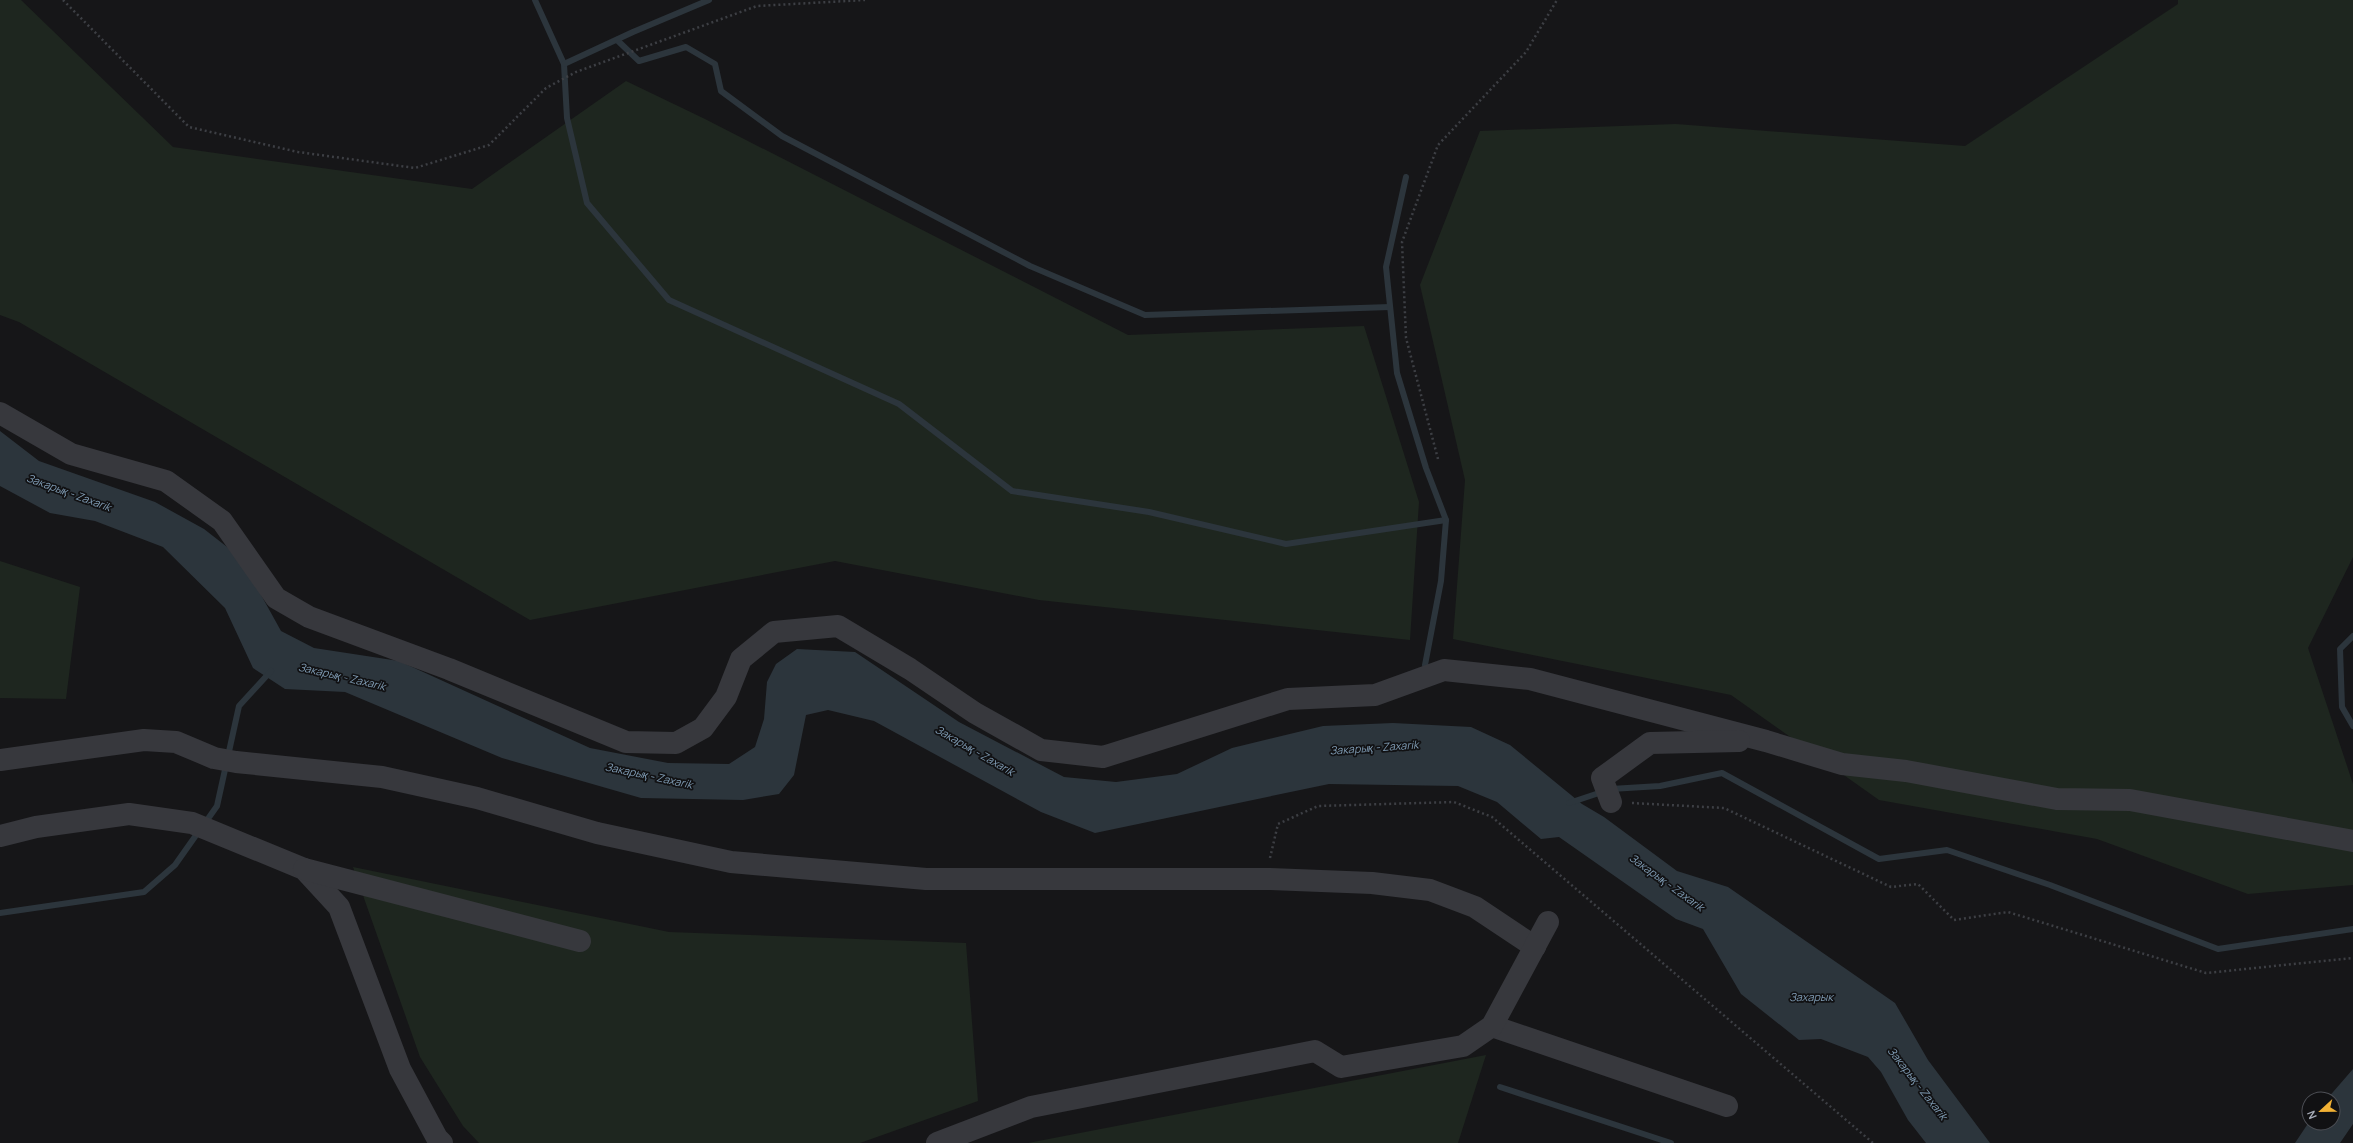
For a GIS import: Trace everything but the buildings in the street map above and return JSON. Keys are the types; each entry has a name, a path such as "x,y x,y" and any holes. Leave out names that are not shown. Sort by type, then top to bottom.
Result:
{"street":[{"path":"0,412 71,454 166,482 222,521 276,598 309,617 449,669 626,742 676,742 704,728 726,697 741,659 774,632 838,626 910,669 975,713 1041,750 1103,757 1288,699 1375,695 1444,670 1530,678 1766,741 1842,764 1906,771 2057,799 2130,800 2353,841"},
{"path":"0,760 144,740 176,742 214,758 236,762 382,777 477,798 597,833 731,862 926,879 1270,879 1372,883 1415,888 1430,890 1475,908 1535,947"},
{"path":"1612,802 1602,778 1650,743 1766,741"},
{"path":"0,836 36,827 129,814 192,823 304,869 580,941"},
{"path":"304,869 339,907 400,1069 437,1138 442,1143"},
{"path":"937,1143 1031,1107 1315,1051 1341,1067 1463,1046 1492,1026 1548,922"},
{"path":"1492,1026 1727,1106"}],"path":[{"path":"64,0 189,127 298,152 415,168 489,145 546,88 576,72 757,6 865,0"},
{"path":"1438,459 1406,338 1402,242 1438,145 1526,52 1557,0"},
{"path":"1612,802 1724,808 1891,887 1918,884 1954,920 2008,912 2206,973 2353,958"}],"shaded area":[{"path":"0,0 21,0 173,147 472,189 626,81 705,119 1128,335 1364,326 1419,502 1410,640 1039,600 835,561 530,620 19,322 0,315"},
{"path":"2178,0 2353,0 2353,557 2308,648 2353,784 2353,885 2248,894 2097,839 1879,800 1731,695 1453,639 1465,480 1420,285 1480,131 1676,124 1965,146 2178,4"},
{"path":"0,561 80,587 66,699 0,698"},
{"path":"353,867 669,932 966,943 978,1101 860,1143 479,1143 463,1126 420,1057"},
{"path":"1486,1055 1458,1143 1028,1143"}],"water":[{"name":"Захарык","path":"0,431 39,461 155,502 204,529 240,557 281,631 314,648 399,661 590,748 668,763 729,764 755,747 764,719 767,682 776,664 797,649 855,652 959,722 1064,777 1116,782 1177,774 1232,748 1323,726 1393,723 1471,727 1510,745 1582,804 1604,817 1677,871 1728,887 1895,1003 1928,1060 1990,1143 1926,1143 1908,1120 1881,1072 1868,1057 1821,1039 1799,1040 1741,994 1703,929 1676,919 1559,837 1541,839 1497,802 1458,786 1329,784 1095,833 1041,812 874,721 828,710 806,715 794,775 779,794 743,800 641,798 502,758 345,692 285,689 253,668 225,608 163,547 95,521 50,513 0,486"},
{"path":"2353,1069 2353,1124 2340,1143 2295,1143 2303,1131 2341,1131 2341,1091 2334,1091"}],"waterway":[{"path":"535,0 564,64 567,118 587,203 669,300 899,404 1012,491 1149,512 1286,544 1446,520"},
{"path":"564,64 633,32 709,0"},
{"path":"617,40 639,61 686,47 715,64 721,91 782,136 1030,266 1145,315 1390,307"},
{"path":"1406,177 1386,267 1397,373 1426,468 1446,520 1441,581 1425,665"},
{"path":"2353,636 2340,649 2342,707 2353,726"},
{"path":"205,823 217,806 239,706 271,671"},
{"path":"1611,789 1660,786 1722,773 1879,859 1947,850 2050,885 2218,949 2353,929"},
{"path":"1569,803 1602,792"},
{"path":"0,913 144,892 175,865 199,831"},
{"path":"1500,1087 1671,1143"}],"water label":[{"name":"Закарық - Zaxarik","path":"69,492"},
{"name":"Закарық - Zaxarik","path":"342,676"},
{"name":"Закарық - Zaxarik","path":"1374,747"},
{"name":"Закарық - Zaxarik","path":"975,750"},
{"name":"Закарық - Zaxarik","path":"649,775"},
{"name":"Закарық - Zaxarik","path":"1667,882"},
{"name":"Закарық - Zaxarik","path":"1918,1083"}]}
